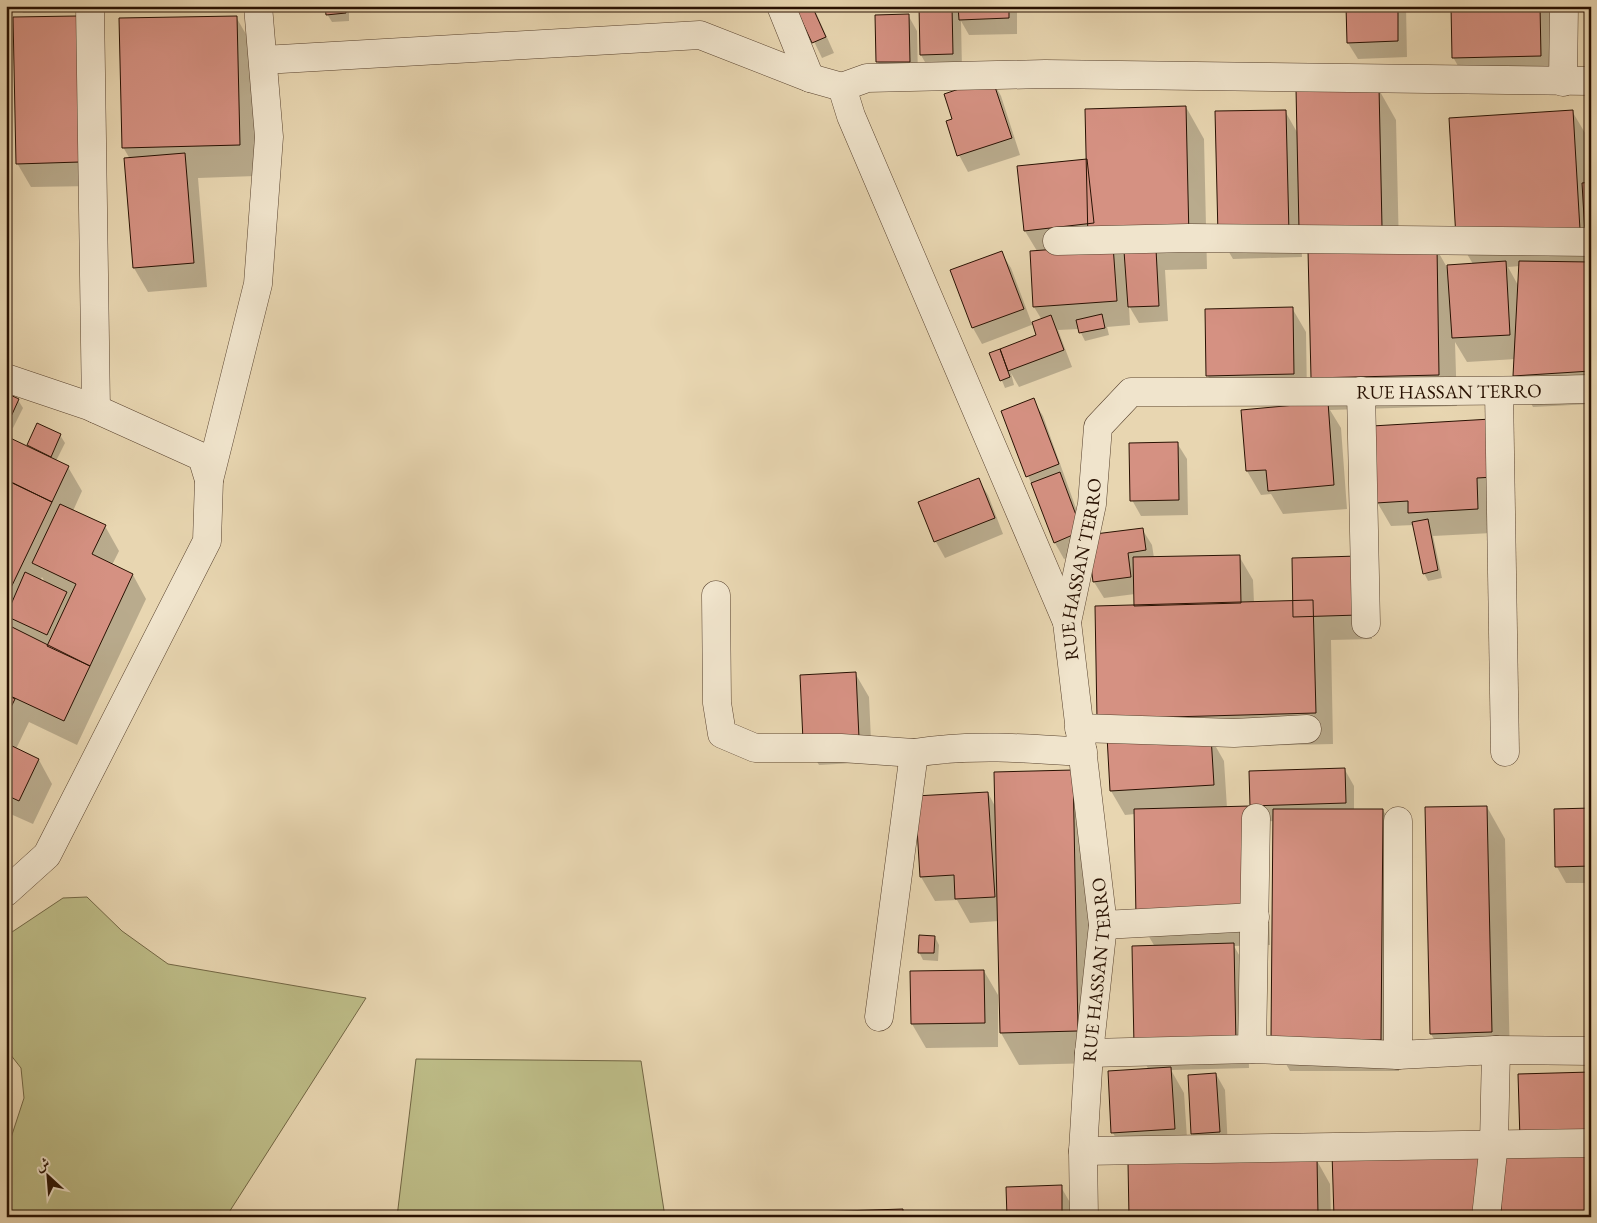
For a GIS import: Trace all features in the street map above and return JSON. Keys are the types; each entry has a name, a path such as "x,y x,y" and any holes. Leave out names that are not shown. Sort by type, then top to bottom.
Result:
{"street":[{"path":"90,6 96,409"},
{"path":"6,892 47,854 207,540 209,480 258,284 269,137 258,6"},
{"path":"781,6 810,78"},
{"path":"1563,82 1564,6"},
{"path":"263,60 700,35 810,78 842,87 867,78 1045,74 1591,81"},
{"path":"842,87 851,116 1067,622"},
{"path":"1057,241 1189,238 1591,242"},
{"path":"6,378 96,409 202,457 209,480"},
{"name":"RUE HASSAN TERRO","path":"1084,1217 1083,1151 1089,1053 1103,925 1067,622 1092,504 1098,427 1131,392 1360,390 1499,392 1591,389"},
{"path":"1360,390 1366,624"},
{"path":"1499,392 1505,752"},
{"path":"716,595 717,703 722,734 755,748 841,748 914,753 950,747 998,747 1081,740 1307,729"},
{"path":"879,1017 914,753"},
{"path":"1252,1049 1256,818"},
{"path":"1398,821 1398,1055"},
{"path":"1103,925 1255,917"},
{"path":"1089,1053 1252,1049 1398,1055 1496,1050 1591,1050"},
{"path":"1486,1217 1494,1143 1496,1050"},
{"path":"1083,1151 1494,1143 1591,1143"}],"shaded area":[{"path":"87,897 122,931 168,964 366,998 226,1217 6,1217 6,1153 24,1098 21,1068 6,1049 6,936 63,898"},
{"path":"416,1059 641,1061 665,1217 397,1217"}],"building":[{"path":"325,6 345,6 346,13 326,15"},
{"path":"795,6 812,6 826,37 812,43"},
{"path":"919,6 952,6 953,54 920,55"},
{"path":"958,6 1009,6 1009,18 959,20"},
{"path":"1346,6 1398,6 1398,41 1347,43"},
{"path":"1451,6 1540,6 1541,56 1452,58"},
{"path":"909,14 910,62 876,62 875,15"},
{"path":"77,16 80,162 16,164 13,17"},
{"path":"237,16 240,145 122,148 119,18"},
{"path":"992,78 1012,138 957,156 946,121 952,119 944,94"},
{"path":"1379,87 1382,227 1299,229 1296,89"},
{"path":"1186,106 1189,238 1088,240 1085,109"},
{"path":"1286,110 1289,233 1218,235 1215,111"},
{"path":"1573,110 1580,230 1456,238 1449,118"},
{"path":"185,153 194,263 133,268 124,158"},
{"path":"1087,159 1094,223 1024,231 1017,166"},
{"path":"1591,182 1591,234 1585,234 1582,183"},
{"path":"1113,245 1117,301 1033,307 1030,251"},
{"path":"1437,247 1439,375 1311,378 1308,250"},
{"path":"1156,249 1159,306 1128,307 1124,251"},
{"path":"1002,251 1024,309 972,328 950,270"},
{"path":"1506,261 1510,335 1452,338 1447,265"},
{"path":"1519,261 1591,262 1591,371 1513,376"},
{"path":"1293,307 1294,374 1206,376 1205,309"},
{"path":"1102,314 1105,328 1079,333 1076,320"},
{"path":"1051,315 1064,350 1008,371 1000,349 1036,335 1032,322"},
{"path":"1000,349 1010,377 1000,381 989,353"},
{"path":"6,393 19,399 9,421 6,420"},
{"path":"1034,398 1059,464 1026,477 1001,411"},
{"path":"1328,402 1334,485 1268,491 1266,470 1246,471 1241,410"},
{"path":"1491,419 1495,477 1477,478 1478,509 1408,513 1408,501 1376,503 1372,426"},
{"path":"37,423 61,434 51,457 27,445"},
{"path":"6,436 69,466 52,502 6,480"},
{"path":"1178,442 1179,500 1130,501 1129,443"},
{"path":"1060,472 1082,531 1054,543 1031,483"},
{"path":"979,478 995,518 934,542 918,502"},
{"path":"9,481 52,502 6,598 6,486"},
{"path":"60,504 106,525 92,554 133,574 90,666 47,646 76,584 32,563"},
{"path":"1428,519 1438,570 1423,574 1412,522"},
{"path":"1143,528 1146,550 1128,553 1131,577 1093,582 1087,535"},
{"path":"1240,555 1241,603 1134,606 1133,557"},
{"path":"1358,556 1359,615 1293,617 1292,558"},
{"path":"25,572 67,592 47,635 6,616"},
{"path":"1313,600 1316,713 1097,719 1095,606"},
{"path":"6,624 90,666 64,721 6,694"},
{"path":"856,672 859,738 803,741 800,675"},
{"path":"6,694 15,699 6,717"},
{"path":"1107,736 1211,736 1214,785 1110,791"},
{"path":"6,743 39,759 19,801 6,795"},
{"path":"1345,768 1346,803 1250,806 1249,771"},
{"path":"1073,770 1078,1031 1000,1033 994,772"},
{"path":"988,792 995,897 955,899 954,875 920,877 915,796"},
{"path":"1250,806 1252,914 1136,917 1134,809"},
{"path":"1487,806 1492,1032 1430,1034 1425,807"},
{"path":"1591,808 1591,866 1555,867 1554,809"},
{"path":"1273,809 1383,809 1381,1040 1271,1040"},
{"path":"919,935 935,936 934,953 918,953"},
{"path":"1234,943 1236,1044 1134,1046 1132,946"},
{"path":"984,970 985,1023 911,1024 910,971"},
{"path":"1171,1067 1175,1129 1111,1133 1108,1071"},
{"path":"1591,1072 1591,1138 1520,1140 1518,1074"},
{"path":"1216,1073 1220,1132 1191,1134 1188,1075"},
{"path":"1483,1149 1485,1214 1334,1217 1332,1153"},
{"path":"1500,1150 1591,1150 1591,1215 1501,1215"},
{"path":"1317,1158 1318,1214 1129,1217 1128,1163"},
{"path":"1062,1185 1062,1217 1007,1217 1006,1187"},
{"path":"903,1209 903,1217 812,1217 812,1212"}]}
